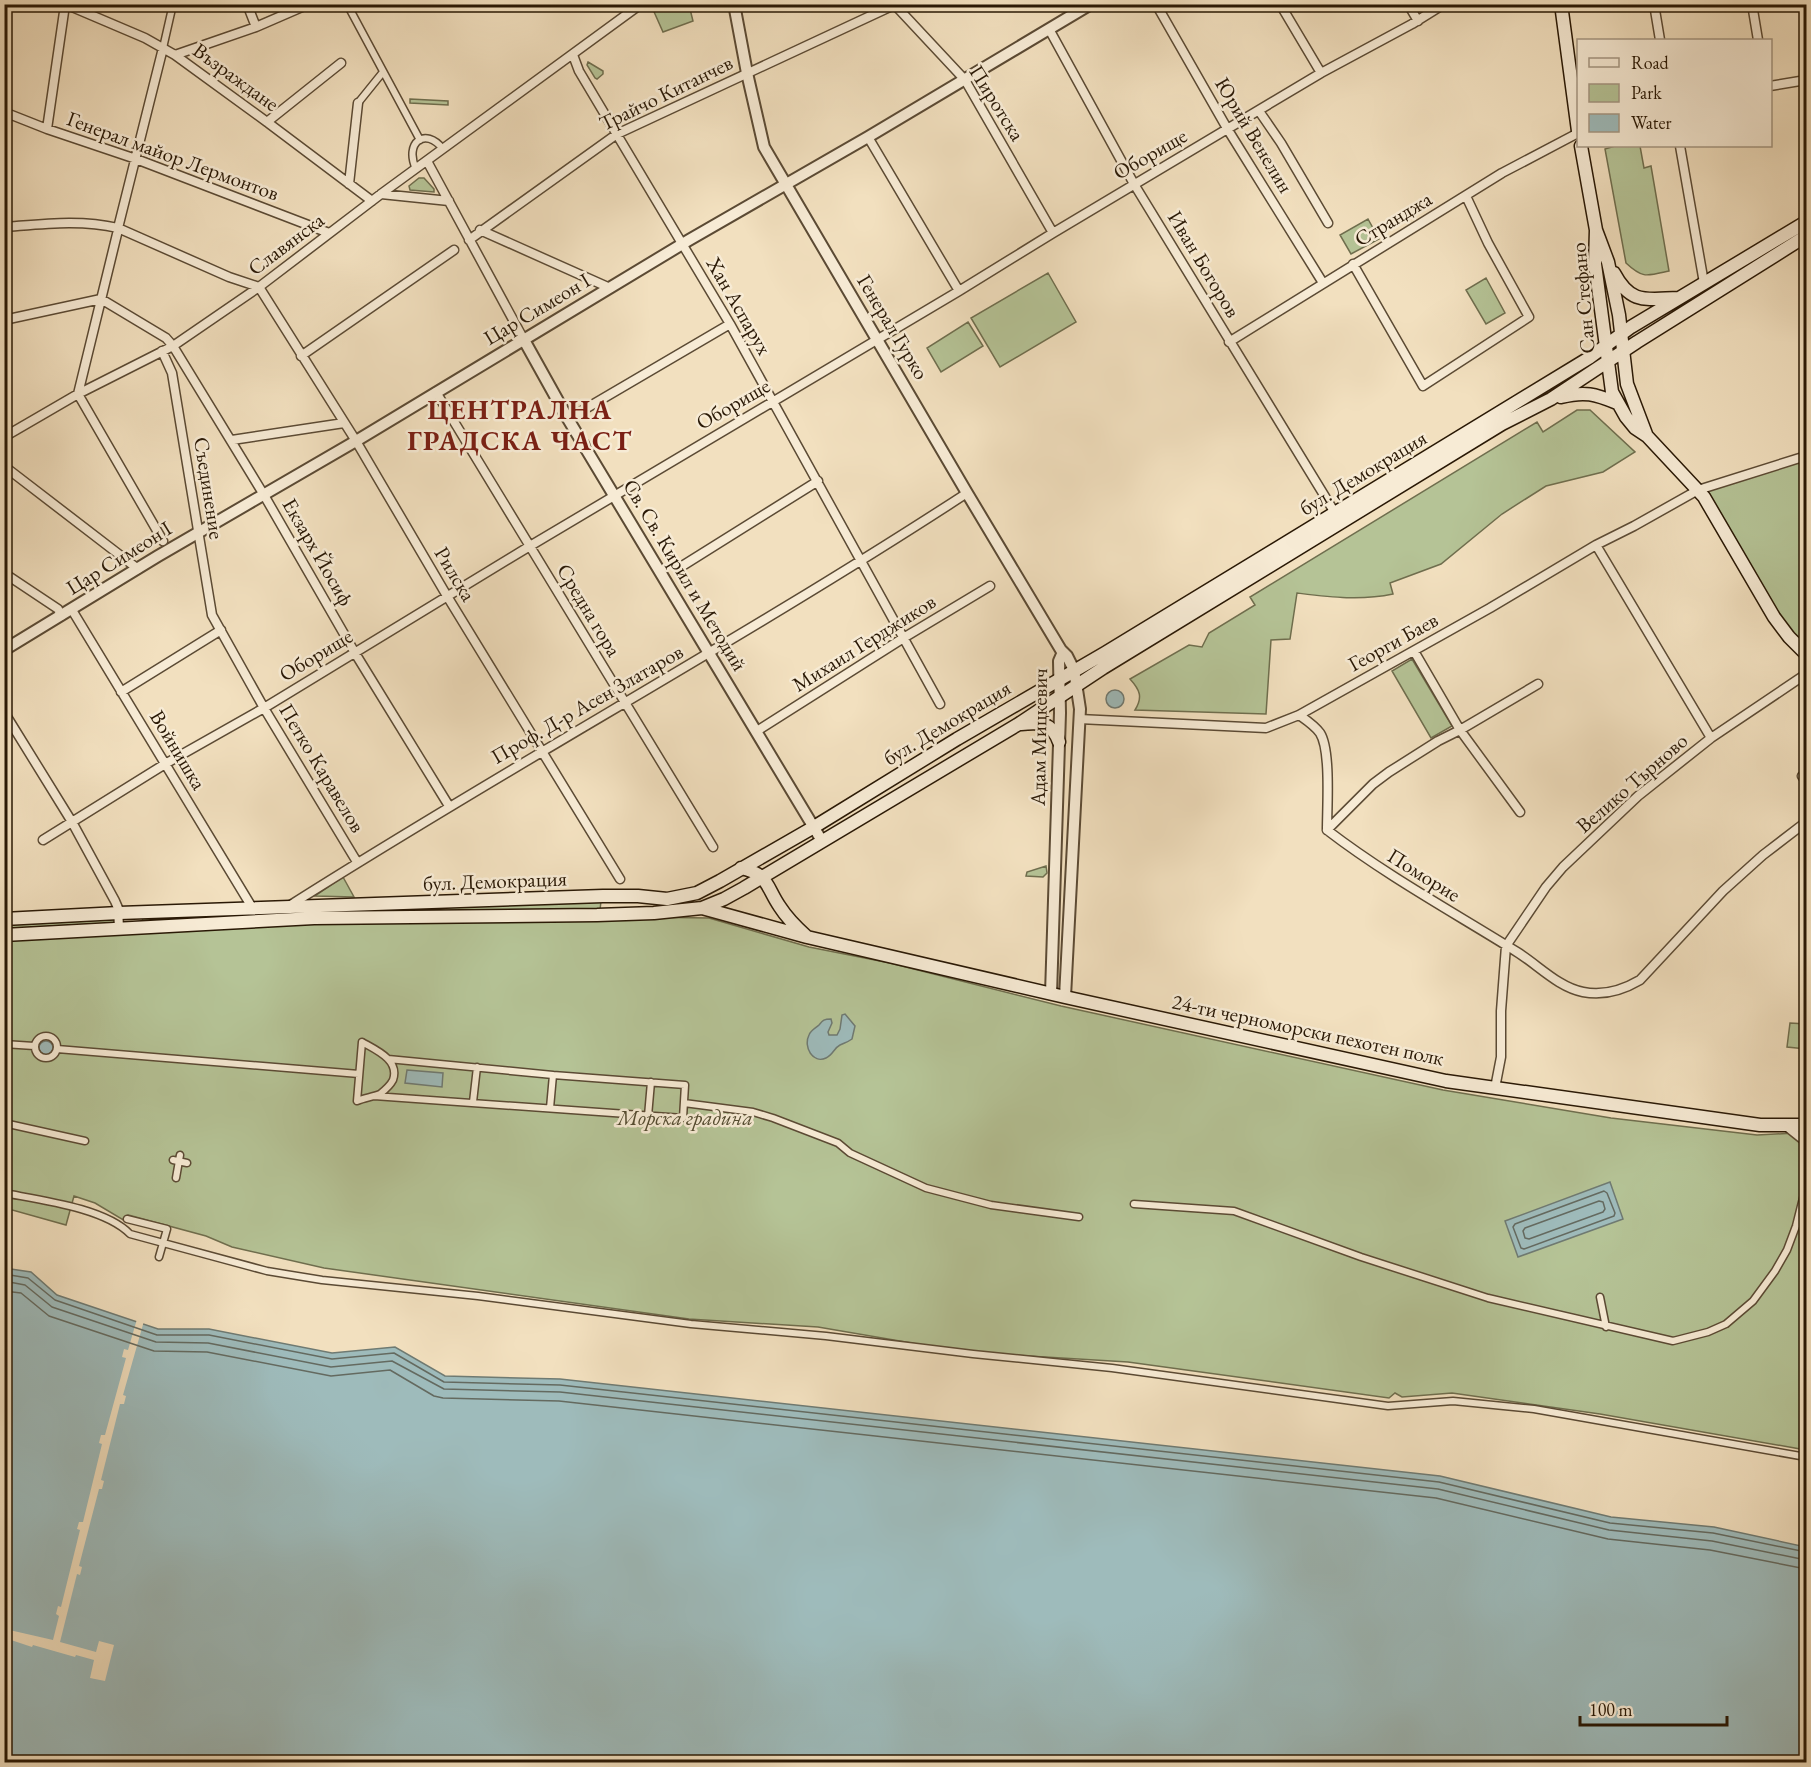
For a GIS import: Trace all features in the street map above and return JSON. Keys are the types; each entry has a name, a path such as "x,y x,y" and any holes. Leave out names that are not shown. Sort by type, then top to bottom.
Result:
{"main road":[{"path":"1561,4 1577,124"},
{"name":"Сан Стефано","path":"1581,147 1596,230 1608,261 1629,392 1647,436"},
{"name":"бул. Демокрация","path":"4,919 603,896 667,899 697,893 814,827 1335,513 1606,346 1679,298 1806,222"},
{"name":"Сан Стефано","path":"1596,230 1594,264 1612,392 1617,403"},
{"name":"бул. Демокрация","path":"4,935 314,918 597,915 702,908 724,899 1017,725 1113,662 1502,424 1551,399 1806,236"},
{"path":"1608,261 1622,287 1628,293 1643,298 1679,298"},
{"path":"1551,399 1586,393 1595,394 1617,403 1635,428 1647,436 1704,497 1774,617 1806,654"},
{"path":"1017,725 1044,724 1056,732 1059,742"},
{"path":"741,868 762,875 781,909 807,937"},
{"name":"24-ти черноморски пехотен полк","path":"702,908 807,937 1051,994 1446,1081 1760,1125 1806,1125"}],"street":[{"path":"163,542 78,394 173,4"},
{"path":"247,4 256,27"},
{"path":"174,55 256,27 309,4"},
{"path":"347,4 420,140"},
{"name":"Славянска","path":"4,437 78,394 173,346 259,287 381,194 641,4"},
{"name":"Генерал Гурко","path":"734,4 764,147 1063,652"},
{"name":"Цар Симеон I","path":"4,650 681,245 1091,4"},
{"name":"Юрий Венелин","path":"1156,4 1228,129 1323,283"},
{"path":"1280,4 1321,73"},
{"path":"1408,4 1418,21"},
{"name":"Оборище","path":"43,840 165,764 264,708 614,495 959,291 1134,184 1321,73 1418,21 1444,4"},
{"path":"1654,4 1660,39"},
{"path":"1752,4 1758,39"},
{"path":"47,129 65,5"},
{"name":"Възраждане","path":"65,5 146,38 174,55 372,201"},
{"name":"Трайчо Китанчев","path":"469,240 617,134 894,5"},
{"name":"Пиротска","path":"894,5 965,80 1053,233"},
{"name":"Иван Богоров","path":"1049,30 1134,184 1335,513"},
{"name":"Хан Аспарух","path":"573,55 579,71 730,324 862,559 940,704"},
{"path":"267,122 341,63"},
{"path":"349,184 358,103 383,72"},
{"path":"1772,86 1806,80"},
{"name":"Юрий Венелин","path":"1259,111 1281,143 1328,223"},
{"name":"Генерал майор Лермонтов","path":"4,112 136,159 329,233"},
{"name":"Странджа","path":"1229,342 1502,173 1577,133"},
{"path":"868,137 959,291"},
{"path":"416,169 411,153 420,140 431,138 443,149"},
{"path":"1680,147 1704,283"},
{"name":"Св. Св. Кирил и Методий","path":"427,161 568,419 822,841"},
{"path":"381,194 449,201"},
{"path":"1353,264 1423,386 1529,317 1488,243 1466,196"},
{"path":"4,227 73,222 100,224 259,287"},
{"path":"480,230 610,288"},
{"path":"301,356 454,250"},
{"name":"Рилска","path":"259,287 356,441 447,596 620,879"},
{"path":"4,320 101,299 166,338 173,346"},
{"path":"568,419 730,324"},
{"name":"Екзарх Йосиф","path":"173,346 232,440 355,653 449,806"},
{"name":"Съединение","path":"162,351 172,373 212,615 221,630"},
{"name":"Средна гора","path":"436,392 713,847"},
{"path":"232,440 344,423"},
{"name":"Георги Баев","path":"1079,719 1266,728 1299,714 1414,651 1596,545 1698,490 1806,456"},
{"path":"4,466 138,569"},
{"path":"679,568 818,481"},
{"name":"Проф. Д-р Асен Златаров","path":"287,907 449,806 710,653 967,493"},
{"path":"1596,545 1711,738"},
{"path":"4,573 58,609 62,616"},
{"name":"Михаил Герджиков","path":"757,730 990,586"},
{"name":"Войнишка","path":"72,610 253,909"},
{"path":"122,692 221,630"},
{"name":"Петко Каравелов","path":"221,630 264,708 357,862"},
{"path":"1414,651 1460,730 1520,812"},
{"name":"Адам Мицкевич","path":"1051,994 1059,742 1059,661 1063,652 1074,670 1080,709 1065,997"},
{"name":"Велико Търново","path":"1506,945 1541,894 1563,867 1638,796 1711,738 1806,674"},
{"path":"1327,830 1372,784 1438,741 1538,684"},
{"path":"4,712 72,822 115,901 120,928"},
{"path":"1299,714 1321,734 1326,750 1327,830"},
{"name":"Поморие","path":"1327,830 1367,860 1506,945 1567,987 1600,994 1640,980 1723,891 1763,855 1806,822"},
{"path":"1495,1088 1502,1057 1501,1011 1506,945"},
{"path":"46,1036 54,1040 57,1049 53,1056 44,1059 38,1056 34,1047 40,1038 46,1036"},
{"path":"374,1096 683,1118 686,1085 388,1059 362,1042 357,1101 374,1096 385,1090 392,1082 394,1070 388,1059"},
{"path":"4,1044 34,1047"},
{"path":"57,1049 359,1074"},
{"path":"473,1102 477,1067"},
{"path":"550,1108 553,1075"},
{"path":"648,1116 651,1082"},
{"path":"684,1103 753,1112 773,1118 838,1143 850,1153 926,1188 991,1205 1079,1217"},
{"path":"4,1124 85,1141"},
{"path":"1786,1126 1806,1142"},
{"path":"176,1178 177,1159 187,1163"},
{"path":"1134,1204 1234,1211 1420,1277 1506,1303 1673,1341 1708,1332 1732,1320 1753,1301 1775,1271 1796,1226 1806,1186"},
{"path":"4,1193 101,1215 123,1227 130,1234 267,1271 322,1280 478,1296 691,1324 826,1336 1112,1368 1388,1406 1453,1401 1534,1409 1806,1457"},
{"path":"127,1219 167,1229 159,1257"},
{"path":"1600,1297 1606,1327"}],"green space":[{"path":"651,5 689,5 693,21 663,32"},
{"path":"588,62 603,71 597,79 587,65"},
{"path":"410,99 448,101 448,105 410,103"},
{"path":"1640,147 1644,168 1651,166 1669,271 1646,275 1637,272 1626,263 1605,149"},
{"path":"419,178 424,178 434,192 410,190 409,186"},
{"path":"1368,219 1379,239 1351,254 1340,235"},
{"path":"1048,273 1076,322 1000,367 971,318"},
{"path":"1486,278 1505,313 1486,324 1466,290"},
{"path":"968,322 983,346 941,372 927,348"},
{"path":"1577,410 1590,410 1635,452 1603,472 1546,486 1502,514 1441,564 1390,583 1393,594 1357,598 1297,593 1290,639 1271,640 1266,714 1135,710 1139,694 1130,679 1189,645 1202,647 1209,633 1255,605 1250,597 1537,422 1543,432"},
{"path":"1806,456 1806,654 1698,490"},
{"path":"1412,659 1452,726 1431,738 1392,671"},
{"path":"1046,866 1047,873 1043,877 1026,876 1027,872"},
{"path":"343,877 354,897 315,896"},
{"path":"601,901 600,910 143,924 142,915"},
{"path":"114,916 115,926 6,929 6,922"},
{"name":"Морска градина","path":"709,918 809,947 890,963 1061,1006 1443,1090 1611,1118 1757,1135 1795,1133 1806,1141 1806,1450 1600,1414 1452,1393 1402,1397 1395,1393 1389,1398 1128,1362 964,1352 818,1327 689,1319 324,1268 232,1247 206,1236 128,1215 125,1221 95,1203 74,1196 66,1225 5,1208 4,940 312,922"},
{"path":"1790,1023 1806,1024 1806,1049 1787,1047"}],"water":[{"path":"1115,690 1121,693 1124,699 1121,705 1115,708 1109,705 1106,699 1109,693"},
{"path":"845,1014 855,1026 852,1039 838,1046 826,1058 813,1057 807,1044 811,1032 824,1020 831,1019 829,1035 837,1035 842,1015"},
{"path":"43,1041 49,1041 53,1048 49,1055 43,1055 39,1051 39,1045"},
{"path":"407,1070 443,1073 442,1087 405,1083"},
{"path":"1610,1182 1623,1219 1518,1257 1505,1221"},
{"path":"4,1268 31,1272 57,1295 158,1329 209,1329 332,1353 395,1347 445,1376 560,1379 1440,1476 1611,1517 1714,1527 1806,1547 1806,1762 5,1762"}],"pier":[{"path":"137,1319 144,1321 123,1395 126,1396 124,1404 120,1404 101,1480 104,1481 102,1489 99,1489 79,1566 82,1567 80,1575 77,1574 60,1642 96,1652 99,1641 114,1645 105,1681 90,1678 94,1660 33,1645 32,1647 11,1640 9,1646 5,1645 5,1629 53,1640 59,1616 56,1614 58,1606 61,1607 80,1530 77,1529 79,1522 83,1522 102,1444 99,1443 101,1435 105,1435 126,1358 122,1357 124,1349 128,1350"}],"district":[{"name":"ЦЕНТРАЛНА ГРАДСКА ЧАСТ","path":"520,426"}]}
